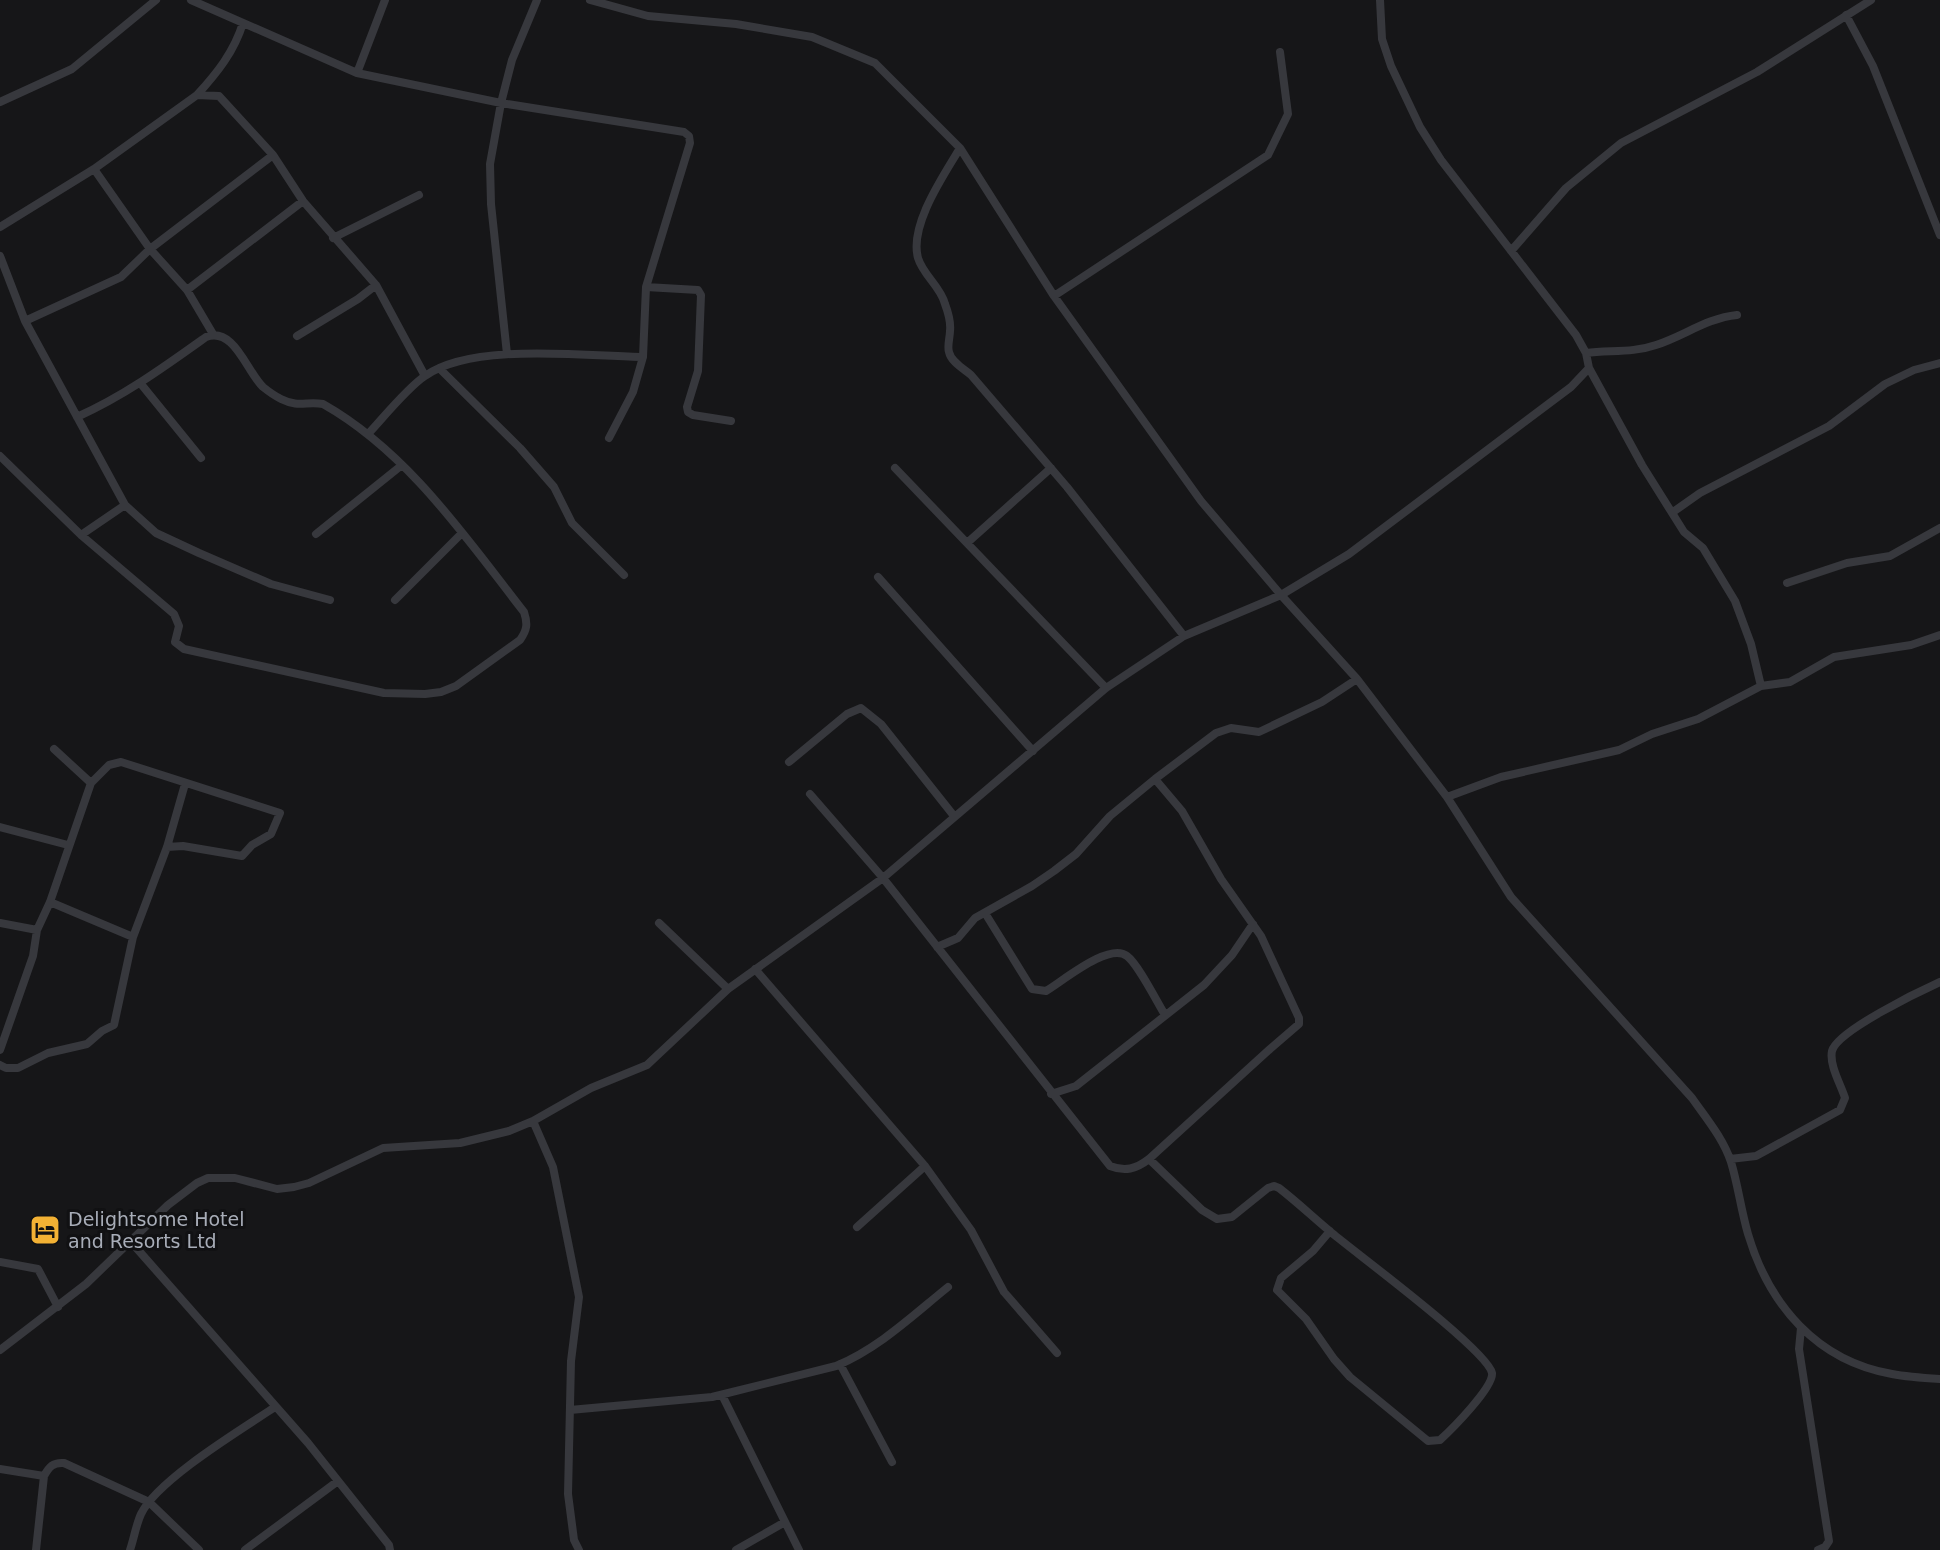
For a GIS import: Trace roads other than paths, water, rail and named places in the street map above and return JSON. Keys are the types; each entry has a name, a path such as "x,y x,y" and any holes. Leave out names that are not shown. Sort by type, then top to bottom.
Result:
{"street":[{"path":"0,102 72,69 156,0"},
{"path":"191,0 357,74 501,103 684,132 689,136 690,143 646,286 643,357 633,392 609,438"},
{"path":"357,74 385,0"},
{"path":"507,354 489,164 512,61 537,0"},
{"path":"590,0 648,16 736,24 812,37 875,63 960,148 1054,296 1202,501 1281,595 1357,679 1447,797 1511,897 1692,1098 1713,1126 1730,1159 1748,1233 1760,1269 1780,1303 1801,1328 1830,1352 1892,1374 1940,1379"},
{"path":"1380,0 1382,38 1402,93 1441,160 1587,353 1589,368 1642,465 1684,532 1703,548 1735,601 1751,644 1762,686"},
{"path":"1511,251 1566,188 1621,143 1757,72 1871,0"},
{"path":"1846,15 1872,66 1940,235"},
{"path":"0,228 94,169 197,95 220,70 237,43 243,23"},
{"path":"1054,296 1268,155 1288,114 1280,52"},
{"path":"197,95 219,96 273,155 303,201 376,285 425,376"},
{"path":"960,148 936,188 918,238 917,256 927,276 945,300 951,327 948,351 954,361 971,375 1051,468 1184,636"},
{"path":"25,321 121,278 150,249 273,155"},
{"path":"0,456 81,535 174,614 179,626 175,642 184,649 384,693 425,694 456,687 520,640 526,631 524,612 462,533 402,465 368,434 323,404 296,405 279,398 262,386 230,342 214,334 187,290 150,249 94,169"},
{"path":"333,238 419,195"},
{"path":"187,290 303,201"},
{"path":"0,256 25,321 125,505 156,533 177,543 271,584 330,600"},
{"path":"297,335 358,299 376,285"},
{"path":"646,286 698,290 701,295 698,371 687,407 688,412 731,421"},
{"path":"1587,353 1606,350 1633,351 1656,345 1718,317 1737,315"},
{"path":"77,416 104,405 141,384 214,334"},
{"path":"368,434 425,376 459,360 507,354 643,357"},
{"path":"1672,512 1700,494 1829,426 1885,384 1914,370 1940,363"},
{"path":"0,1350 58,1307 132,1243 168,1205 208,1178 235,1178 278,1189 294,1187 309,1183 383,1148 460,1143 495,1135 533,1121 591,1088 647,1065 728,989 883,878 1106,688 1184,636 1281,595 1349,554 1544,409 1589,368"},
{"path":"440,369 520,448 554,487 572,523 624,575"},
{"path":"141,384 201,458"},
{"path":"316,534 402,465"},
{"path":"895,468 1106,688"},
{"path":"967,543 1051,468"},
{"path":"81,535 125,505"},
{"path":"1787,583 1847,563 1890,556 1940,528"},
{"path":"395,600 462,533"},
{"path":"878,577 1033,751"},
{"path":"1447,797 1514,773 1619,750 1652,734 1699,719 1762,686 1790,682 1834,657 1911,645 1940,635"},
{"path":"937,947 958,938 975,918 1032,886 1065,862 1110,816 1216,733 1231,728 1259,732 1322,702 1357,679"},
{"path":"789,762 847,714 861,708 881,724 954,816"},
{"path":"54,749 91,783"},
{"path":"0,1049 33,956 37,930 50,902 91,783 109,765 121,762 280,813 271,834 252,845 242,856 183,846 167,847"},
{"path":"810,794 883,878 1110,1166 1129,1170 1149,1159 1299,1024 1299,1018 1272,956 1253,923 1221,879 1182,811 1155,779"},
{"path":"0,1065 18,1068 48,1053 87,1044 114,1025 133,937 167,847 185,784"},
{"path":"0,827 68,845"},
{"path":"50,902 133,937"},
{"path":"985,913 1032,989 1046,991 1090,962 1119,952 1130,958 1165,1015"},
{"path":"0,923 37,930"},
{"path":"659,923 728,989"},
{"path":"1051,1094 1076,1086 1204,985 1223,965 1253,923"},
{"path":"755,970 925,1166 971,1230 1004,1292 1057,1353"},
{"path":"1730,1159 1756,1156 1840,1110 1845,1098 1832,1062 1833,1049 1838,1042 1874,1016 1940,982"},
{"path":"533,1121 553,1167 579,1297 571,1361 568,1494 574,1540 579,1550"},
{"path":"1149,1159 1202,1210 1217,1219 1232,1217 1268,1188 1279,1188 1440,1319 1487,1364 1492,1374 1491,1380 1440,1440 1428,1441 1350,1377 1306,1319 1277,1290 1281,1278 1313,1251 1330,1231"},
{"path":"857,1227 925,1166"},
{"path":"132,1243 256,1382 338,1481 389,1545 390,1550"},
{"path":"0,1262 38,1269 58,1307"},
{"path":"570,1410 677,1402 722,1395 840,1364 855,1358 887,1337 948,1287"},
{"path":"1801,1328 1798,1349 1829,1541 1825,1547 1818,1550"},
{"path":"840,1364 892,1462"},
{"path":"722,1395 799,1550"},
{"path":"130,1550 140,1514 159,1490 275,1407"},
{"path":"36,1550 44,1476 49,1467 57,1462 64,1462 149,1502 199,1550"},
{"path":"0,1469 44,1476"},
{"path":"245,1550 338,1481"},
{"path":"736,1550 785,1521"}],"place":[{"name":"Delightsome Hotel and Resorts Ltd","path":"45,1230"}]}
